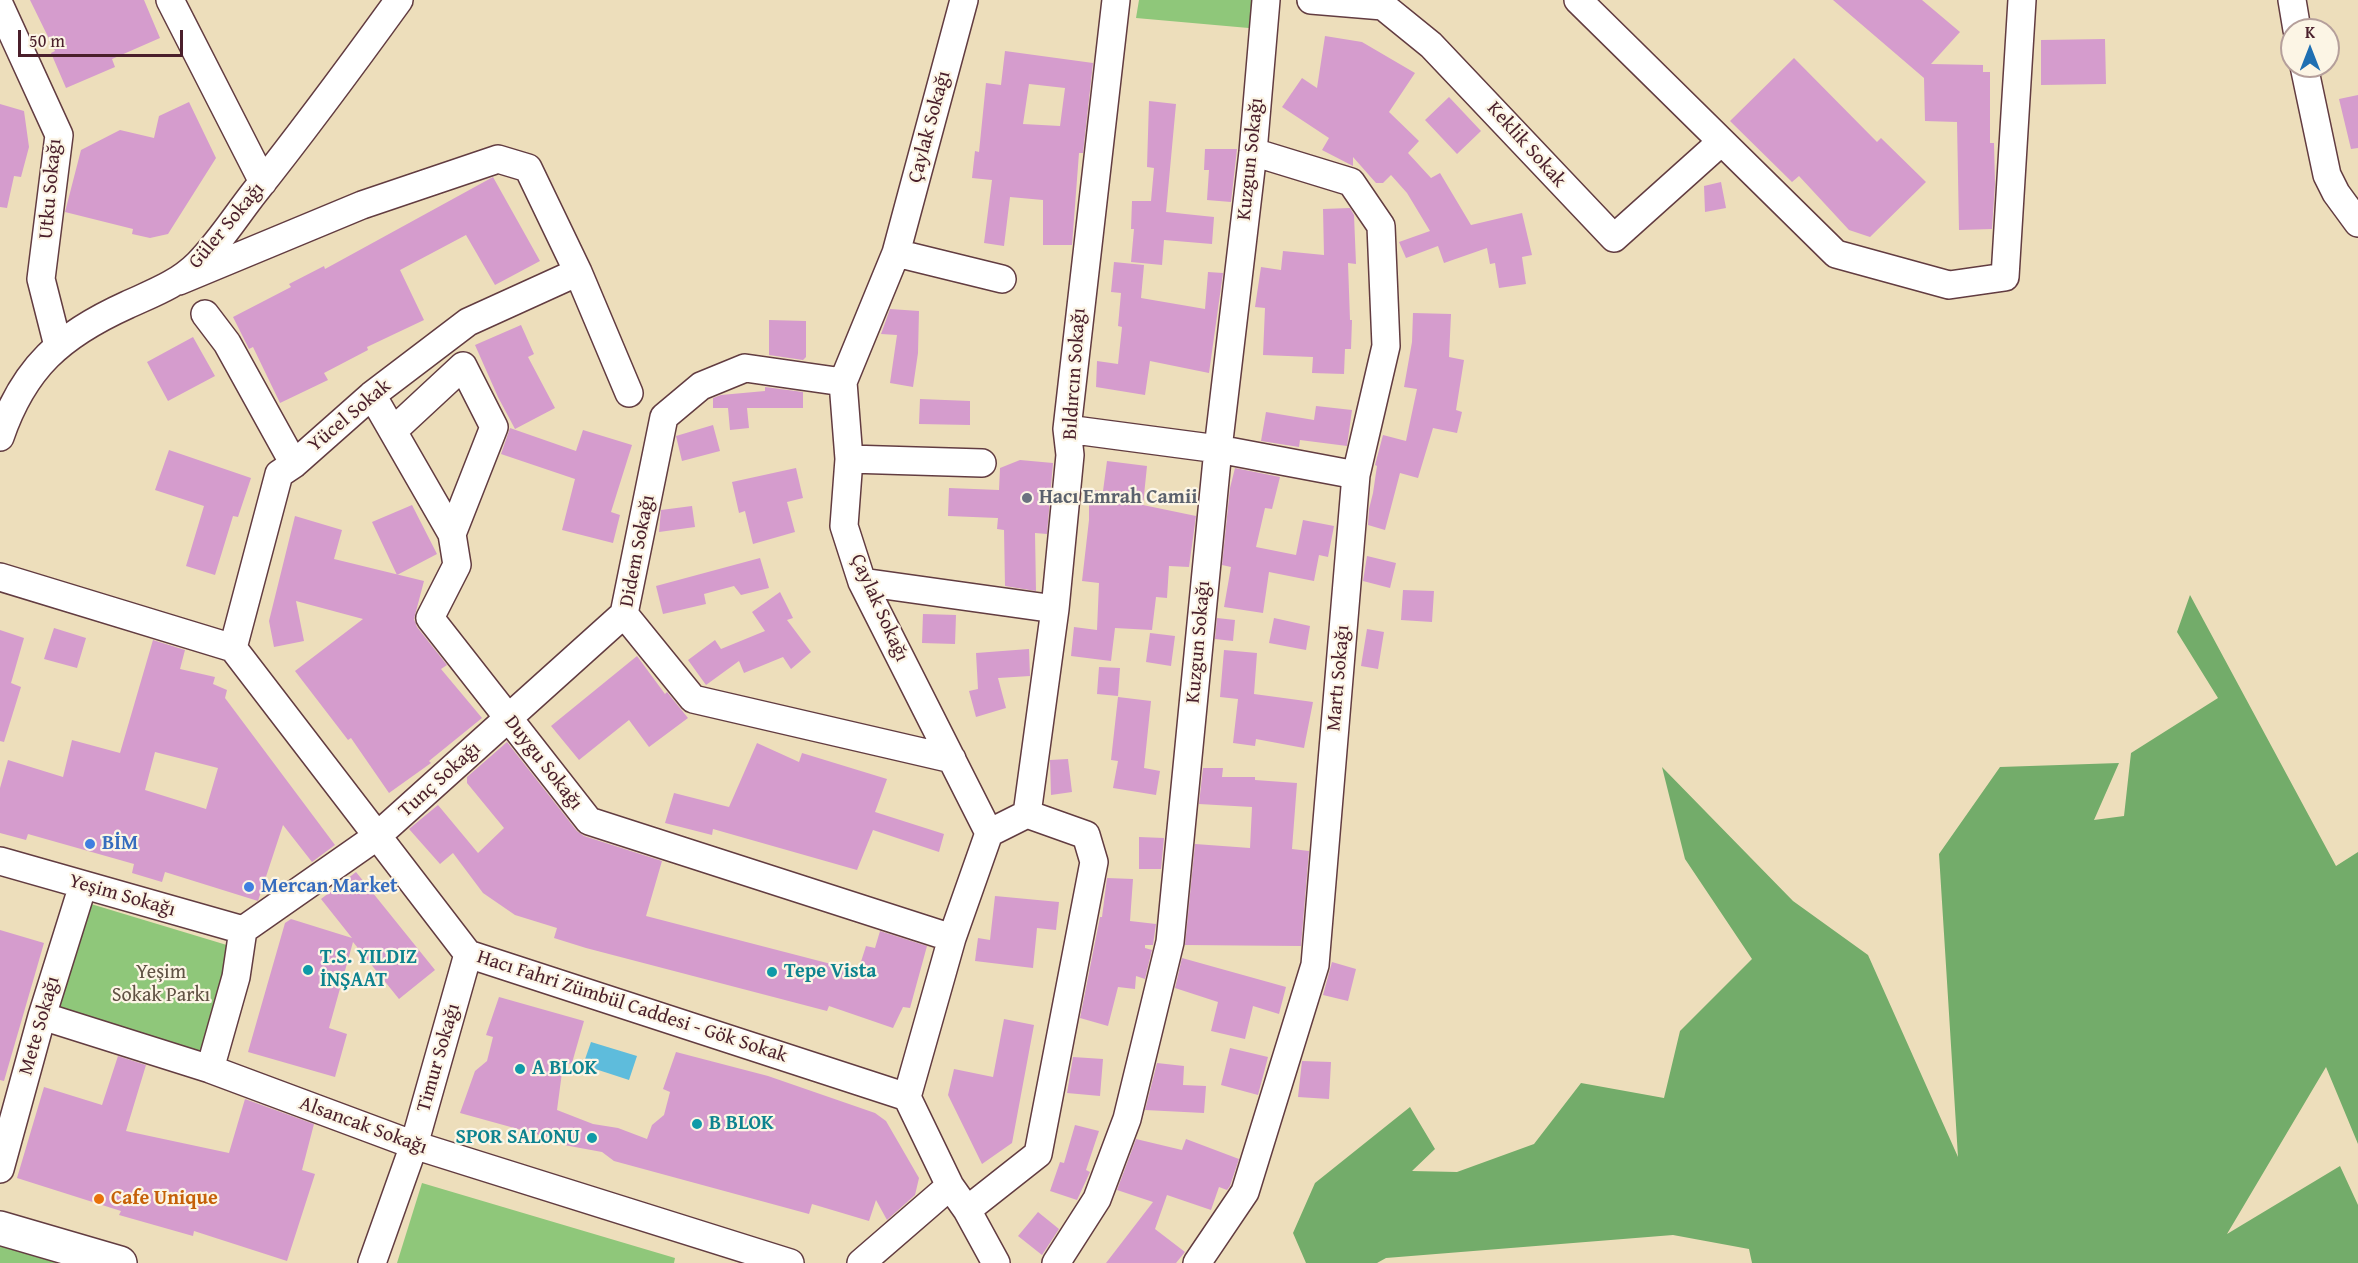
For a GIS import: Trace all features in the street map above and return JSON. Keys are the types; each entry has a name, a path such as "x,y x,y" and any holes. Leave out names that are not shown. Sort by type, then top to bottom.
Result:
{"main road":[{"path":"0,1228 120,1263"}],"street":[{"path":"170,0 263,182"},
{"name":"Güler Sokağı","path":"0,437 11,405 11,384 88,323 178,281 199,263 278,166 399,0"},
{"name":"Çaylak Sokağı","path":"964,0 896,253 843,382 849,459 844,526 862,582 989,833"},
{"name":"Bıldırcın Sokağı","path":"1027,814 1055,609 1070,455 1066,429 1116,0"},
{"name":"Kuzgun Sokağı","path":"1056,1263 1097,1199 1127,1119 1170,942 1218,450 1253,152 1266,0"},
{"name":"Keklik Sokak","path":"1311,0 1383,6 1431,45 1614,238 1720,142"},
{"path":"1578,0 1836,254 1949,285 2005,277 2022,0"},
{"path":"2295,1 2296,18"},
{"name":"Utku Sokağı","path":"0,6 59,135 41,279 58,346"},
{"path":"2307,78 2327,175 2336,193 2358,223"},
{"name":"Martı Sokağı","path":"1197,1263 1245,1192 1315,965 1356,475 1386,346 1381,226 1351,182 1253,152"},
{"path":"178,281 362,205 498,159 528,168 578,272 629,393"},
{"path":"896,253 1002,279"},
{"name":"Yücel Sokak","path":"232,648 279,474 294,465 372,395 468,322 578,272"},
{"path":"205,314 227,343 294,465"},
{"name":"Yücel Sokak","path":"394,430 463,366"},
{"name":"Duygu Sokağı","path":"463,366 494,427 453,534 457,565 430,618 589,821 952,938"},
{"name":"Didem Sokağı","path":"843,382 745,368 701,386 664,417 624,614 693,699 952,759"},
{"path":"372,395 453,534"},
{"path":"1066,429 1218,450 1356,475"},
{"path":"849,459 982,463"},
{"path":"0,577 232,648"},
{"path":"862,582 1055,609"},
{"name":"Tunç Sokağı","path":"243,930 376,837 624,614"},
{"name":"Hacı Fahri Zümbül Caddesi - Gök Sokak","path":"232,648 468,954 907,1097"},
{"path":"967,1210 1038,1154 1094,862 1086,835 1027,814 989,833 952,938 907,1097 950,1186 967,1210 996,1263"},
{"name":"Yeşim Sokağı","path":"0,861 243,930"},
{"name":"Mete Sokağı","path":"0,1169 42,1017 83,885"},
{"path":"210,1070 236,977 243,930"},
{"name":"Timur Sokağı","path":"372,1263 414,1145 468,954"},
{"name":"Alsancak Sokağı","path":"42,1017 210,1070 414,1145 790,1263"},
{"path":"861,1263 950,1186"}],"green space":[{"path":"1139,0 1262,0 1260,29 1136,18"},
{"path":"2190,595 2336,866 2358,852 2358,1144 2326,1067 2227,1234 2340,1166 2358,1205 2358,1263 1752,1263 1749,1249 1673,1235 1386,1258 1377,1263 1306,1263 1293,1233 1315,1183 1410,1107 1435,1149 1412,1171 1457,1172 1534,1144 1581,1083 1664,1098 1680,1031 1752,959 1685,859 1662,767 1793,901 1868,955 1958,1157 1939,854 2000,767 2119,763 2094,820 2124,816 2131,753 2218,698 2177,632"},
{"name":"Yeşim Sokak Parkı","path":"91,904 240,949 207,1058 58,1013"},
{"path":"422,1183 675,1258 674,1263 397,1263"},
{"path":"0,1246 57,1263 0,1263"}],"water":[{"path":"591,1042 637,1056 629,1080 583,1065"}],"building":[{"path":"30,0 144,0 160,38 112,59 115,67 66,88 51,53 55,51"},
{"path":"1833,0 1922,0 1960,32 1931,64 1983,65 1983,72 1990,72 1990,143 1994,143 1995,184 1992,229 1959,230 1957,122 1925,121 1924,78"},
{"path":"1325,36 1362,42 1415,73 1389,112 1419,141 1408,153 1431,178 1440,173 1471,225 1522,213 1532,255 1522,257 1526,284 1499,288 1495,263 1490,264 1487,248 1444,263 1438,246 1406,258 1399,242 1430,231 1407,193 1391,175 1383,183 1376,183 1353,157 1353,166 1322,150 1329,138 1282,107 1302,78 1317,88"},
{"path":"2105,39 2106,84 2041,85 2041,40"},
{"path":"1005,51 1093,63 1083,153 1079,153 1072,245 1043,245 1043,200 1010,197 1004,246 984,243 992,180 972,178 975,151 979,152 986,83 1001,85","holes":["1029,84 1065,88 1060,126 1023,124"]},
{"path":"1794,58 1877,142 1881,138 1926,182 1870,237 1849,230 1799,176 1792,182 1730,121"},
{"path":"2358,95 2358,148 2351,149 2339,99"},
{"path":"1449,97 1481,131 1457,154 1425,120"},
{"path":"1149,101 1176,104 1166,212 1214,217 1212,244 1164,240 1162,265 1131,262 1134,229 1131,229 1132,201 1151,201 1154,168 1147,167"},
{"path":"189,102 216,158 168,234 150,238 132,234 133,229 65,212 81,150 120,130 154,138 159,116"},
{"path":"0,104 24,111 29,147 21,177 14,176 7,208 0,207"},
{"path":"1205,149 1237,149 1231,202 1207,200 1209,170 1204,170"},
{"path":"493,177 540,261 495,285 466,235 400,270 424,320 367,347 368,350 324,373 328,380 280,403 253,347 249,349 233,317 291,287 289,284 324,266 325,269"},
{"path":"1721,182 1726,208 1705,212 1704,186"},
{"path":"1350,208 1354,215 1356,264 1348,263 1350,320 1352,320 1351,349 1345,349 1344,374 1312,373 1313,357 1263,355 1265,308 1255,307 1261,267 1281,270 1283,251 1324,255 1323,209"},
{"path":"1114,262 1144,265 1141,298 1205,309 1208,272 1223,273 1209,373 1150,361 1145,395 1096,387 1097,361 1118,364 1122,327 1118,326 1121,293 1111,292"},
{"path":"890,309 919,311 918,353 913,387 890,383 897,335 881,334"},
{"path":"1413,313 1451,314 1449,357 1464,360 1456,410 1462,412 1457,433 1433,428 1418,478 1400,473 1385,530 1368,525 1369,509 1377,466 1375,465 1383,435 1406,441 1417,389 1404,387 1412,342"},
{"path":"769,320 806,321 806,357 803,360 769,355"},
{"path":"521,325 534,354 528,357 555,408 515,429 475,345"},
{"path":"193,337 215,376 168,401 147,362"},
{"path":"765,387 803,392 803,408 747,408 749,428 730,430 728,408 713,408 713,398 721,395 765,391"},
{"path":"920,399 970,401 970,425 919,424"},
{"path":"1316,406 1352,410 1347,446 1300,440 1299,447 1261,441 1266,412 1314,420"},
{"path":"713,425 720,451 682,461 676,436"},
{"path":"510,428 576,451 583,430 632,445 611,512 620,515 613,543 562,530 575,479 501,454"},
{"path":"169,450 251,478 238,517 233,516 215,575 186,566 204,506 155,490"},
{"path":"1020,460 1053,463 1047,534 1035,533 1036,591 1005,586 1004,530 997,529 998,518 948,516 949,488 999,490 1000,468"},
{"path":"1107,461 1147,466 1143,505 1196,516 1189,567 1169,566 1167,598 1156,597 1152,630 1115,628 1111,661 1071,656 1074,627 1097,630 1099,583 1082,581 1089,520 1089,490 1103,491"},
{"path":"796,468 803,498 787,502 795,532 753,544 745,511 739,513 732,482"},
{"path":"1235,468 1280,477 1272,509 1265,508 1256,547 1296,555 1303,520 1334,526 1328,557 1319,555 1314,581 1269,572 1263,613 1224,607 1231,567 1222,565 1230,488"},
{"path":"412,505 437,554 397,575 372,522"},
{"path":"692,506 695,527 659,532 661,510"},
{"path":"295,516 342,530 334,559 424,581 414,619 417,627 447,665 441,669 482,718 429,761 431,763 389,793 351,738 348,740 295,671 363,619 296,601 304,641 274,647 269,621"},
{"path":"1367,556 1396,563 1390,588 1363,581"},
{"path":"760,558 769,588 741,595 734,586 704,594 706,604 663,614 656,586"},
{"path":"1403,590 1434,591 1432,622 1401,620"},
{"path":"780,592 793,618 787,620 811,652 791,669 783,657 744,673 739,661 706,685 688,660 715,640 721,649 765,631 752,612"},
{"path":"923,614 956,615 955,644 922,643"},
{"path":"1217,618 1235,620 1233,641 1215,639"},
{"path":"1274,618 1310,626 1306,650 1269,643"},
{"path":"54,628 86,638 77,668 44,659"},
{"path":"1367,629 1384,632 1378,669 1361,666"},
{"path":"0,630 24,638 11,683 21,687 4,742 0,741"},
{"path":"1150,633 1175,636 1171,666 1146,662"},
{"path":"153,640 185,650 180,669 215,677 213,684 227,690 225,698 335,845 312,862 283,825 258,901 165,872 162,882 132,873 134,864 28,834 26,840 0,833 0,788 8,760 63,777 72,740 120,753","holes":["155,752 218,768 206,809 145,790"]},
{"path":"1029,649 1030,676 998,678 1006,708 976,717 969,691 978,689 976,653"},
{"path":"1224,650 1257,653 1254,694 1313,702 1304,748 1256,739 1255,746 1233,743 1238,699 1220,697"},
{"path":"637,656 665,694 667,692 688,718 649,747 629,720 579,760 551,726"},
{"path":"1099,667 1120,668 1118,696 1097,694"},
{"path":"1118,697 1151,701 1144,768 1160,771 1156,795 1113,788 1118,761 1111,760"},
{"path":"507,742 577,831 584,836 662,861 646,916 858,971 866,946 875,948 880,931 927,946 910,1008 903,1007 893,1028 829,1006 827,1011 586,948 554,938 557,928 515,915 483,893 453,853 440,864 409,829 438,805 478,853 504,828 467,783 467,777"},
{"path":"757,743 799,762 802,753 887,779 875,812 944,834 939,852 873,830 857,870 713,829 712,835 665,823 674,793 729,807"},
{"path":"1068,759 1072,792 1051,795 1050,760"},
{"path":"1203,768 1223,768 1222,777 1255,777 1255,780 1297,783 1292,849 1309,851 1301,946 1185,945 1195,844 1250,848 1252,807 1199,804"},
{"path":"1139,837 1164,838 1161,869 1139,869"},
{"path":"356,872 435,970 399,999 353,942 329,1028 347,1034 335,1077 248,1052 285,923 291,919 352,938 321,899"},
{"path":"1107,878 1133,879 1130,921 1156,924 1153,945 1145,945 1145,948 1152,950 1145,979 1136,976 1135,989 1118,987 1108,1026 1080,1018 1100,917 1102,917"},
{"path":"995,896 1059,902 1056,930 1037,928 1033,968 975,961 978,938 990,940"},
{"path":"0,930 44,943 4,1081 0,1080"},
{"path":"1182,958 1286,987 1279,1014 1253,1006 1245,1039 1211,1031 1218,1002 1175,988"},
{"path":"1332,962 1356,969 1348,1001 1323,995"},
{"path":"499,997 584,1021 572,1063 563,1065 557,1110 593,1124 618,1128 647,1139 652,1125 664,1115 670,1092 663,1089 676,1052 768,1076 875,1113 886,1121 919,1178 915,1195 887,1220 876,1200 869,1221 812,1204 809,1214 614,1161 602,1152 564,1145 565,1142 460,1113 475,1071 487,1061 493,1037 486,1035"},
{"path":"1004,1019 1034,1025 1012,1143 982,1164 948,1095 954,1069 993,1077"},
{"path":"1230,1048 1268,1057 1258,1095 1221,1085"},
{"path":"118,1056 146,1065 126,1131 229,1153 245,1099 314,1124 302,1170 315,1174 287,1261 194,1231 193,1236 119,1215 121,1211 17,1178 44,1087 102,1105"},
{"path":"1073,1057 1103,1059 1100,1096 1067,1093"},
{"path":"1302,1061 1331,1062 1329,1099 1298,1097"},
{"path":"1157,1063 1184,1066 1183,1085 1206,1086 1204,1113 1145,1110"},
{"path":"1075,1125 1099,1131 1086,1170 1090,1172 1077,1200 1050,1191 1060,1162 1064,1163"},
{"path":"1136,1139 1182,1150 1186,1139 1239,1159 1230,1186 1227,1190 1219,1187 1211,1210 1167,1195 1155,1229 1185,1252 1176,1263 1106,1263 1153,1202 1117,1190"},
{"path":"1038,1212 1059,1229 1042,1255 1018,1236"}],"place":[{"name":"Hacı Emrah Camii","path":"1027,498"},
{"name":"BİM","path":"90,844"},
{"name":"Mercan Market","path":"249,887"},
{"name":"T.S. YILDIZ İNŞAAT","path":"308,970"},
{"name":"Tepe Vista","path":"772,972"},
{"name":"A BLOK","path":"520,1069"},
{"name":"B BLOK","path":"697,1124"},
{"name":"SPOR SALONU","path":"592,1138"},
{"name":"Cafe Unique","path":"99,1199"}]}
